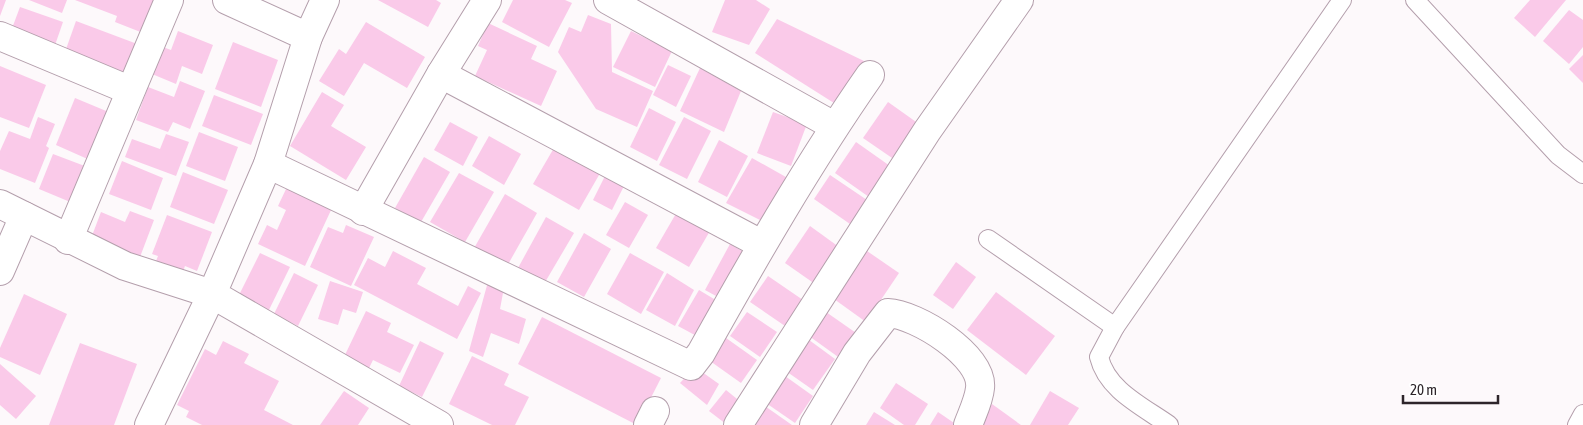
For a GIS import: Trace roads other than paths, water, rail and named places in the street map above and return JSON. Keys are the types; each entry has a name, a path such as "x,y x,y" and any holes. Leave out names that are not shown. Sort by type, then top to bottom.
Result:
{"street":[{"path":"68,240 169,0"},
{"path":"228,0 308,38"},
{"path":"149,425 212,294 268,164 308,38 325,0"},
{"path":"363,211 441,74 487,0"},
{"path":"608,0 834,126"},
{"path":"738,425 927,131 1019,0"},
{"path":"0,36 130,90"},
{"path":"441,74 761,244"},
{"path":"268,164 691,366 701,353 761,244 834,126 870,75"},
{"path":"0,204 68,240 125,266 212,294 439,425"},
{"path":"0,271 24,216"},
{"path":"814,425 857,353 888,313 899,314 940,335 960,351 978,370 980,388 968,425"}],"lane":[{"path":"1169,425 1115,387 1102,370 1099,357 1115,326 1342,0"},
{"path":"1414,0 1558,155 1583,174"},
{"path":"988,239 1115,326"},
{"path":"1576,425 1583,414"}]}
